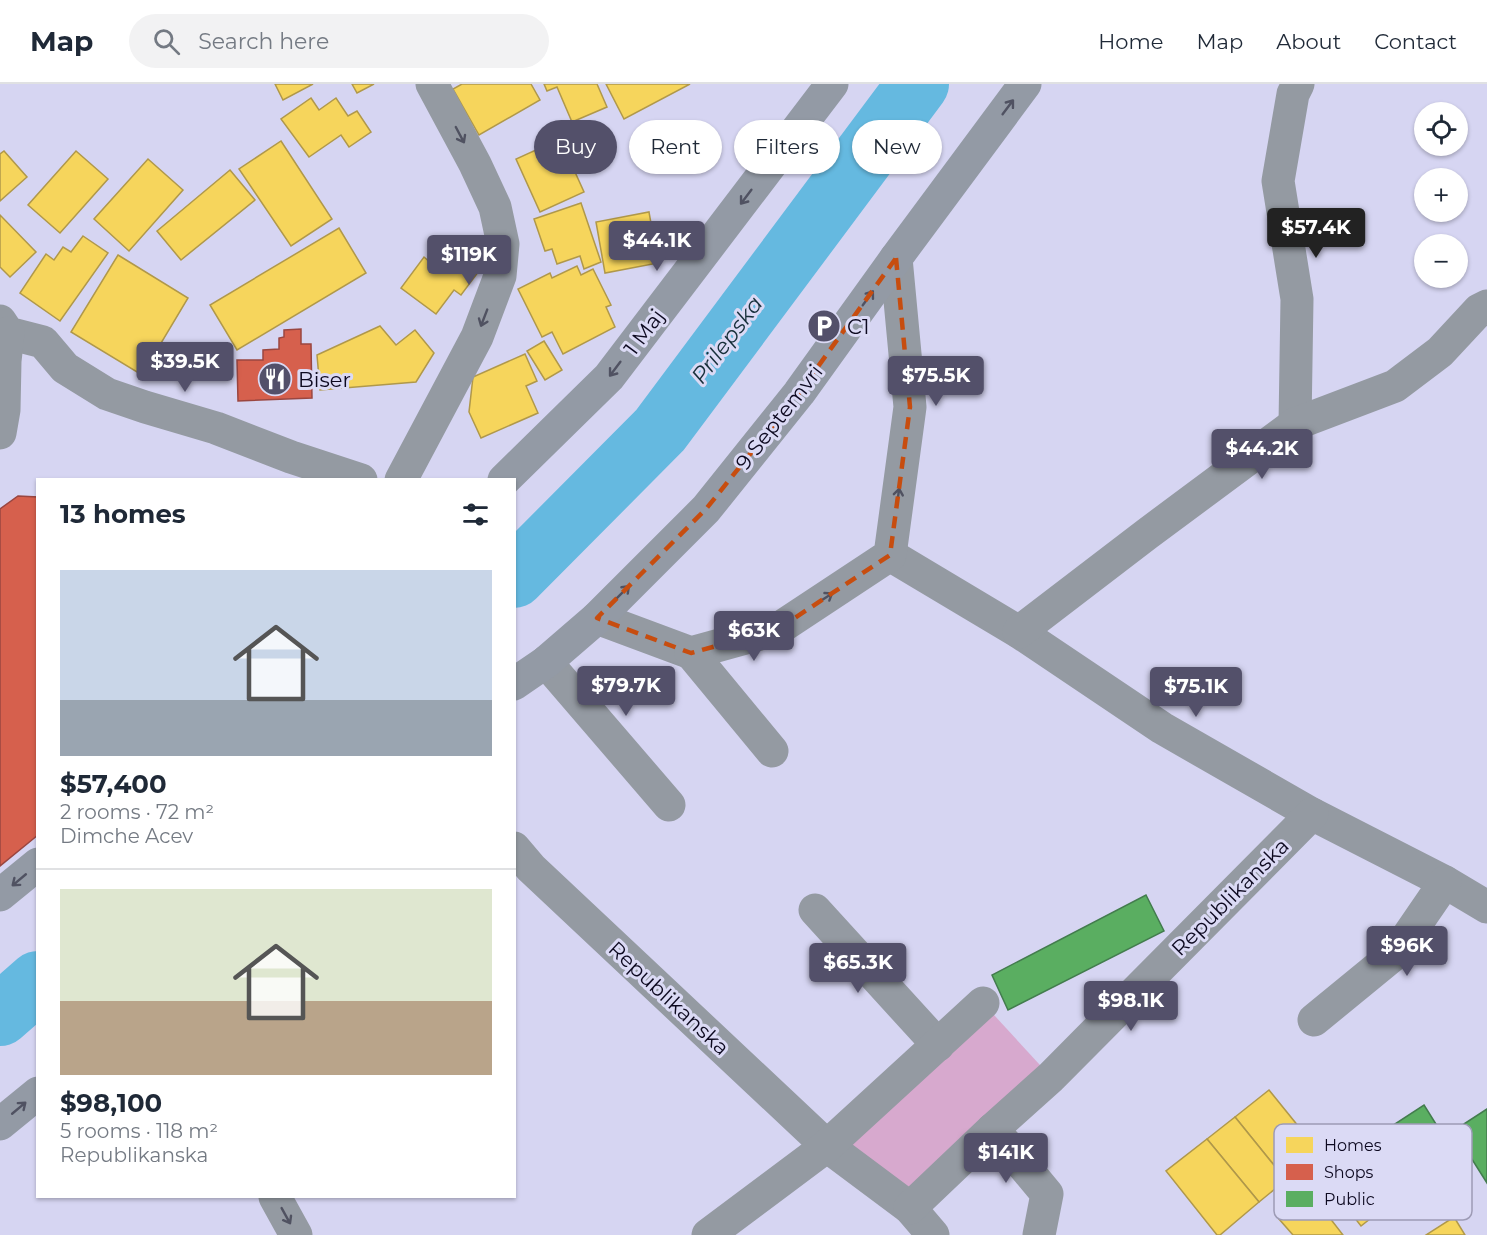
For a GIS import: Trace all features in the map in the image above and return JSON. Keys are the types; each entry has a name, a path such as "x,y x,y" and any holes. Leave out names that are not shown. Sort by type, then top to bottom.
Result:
{"street":[{"path":"402,478 477,337 500,276 503,244 495,207 475,164 432,84"},
{"name":"1 Maj","path":"506,478 609,377 832,84"},
{"name":"9 Septemvri","path":"516,683 546,662 597,618 706,509 799,393 1025,84"},
{"path":"1295,424 1297,299 1278,181 1293,94 1298,84"},
{"path":"692,653 778,629 890,555 910,407 896,258"},
{"path":"1019,632 1295,424 1395,386 1440,352 1479,310 1487,306"},
{"path":"0,433 4,410 4,327 43,342 65,368 107,394 216,428 291,457 355,478"},
{"path":"890,555 1019,632 1162,728 1312,814 1445,882 1487,907"},
{"path":"597,618 692,653 772,751"},
{"path":"546,662 669,805"},
{"name":"Republikanska","path":"909,1208 1051,1077 1312,814"},
{"name":"Republikanska","path":"516,850 531,868 827,1146 909,1208 933,1235"},
{"path":"0,895 36,866"},
{"path":"1314,1020 1397,952 1445,882"},
{"path":"815,910 938,1045"},
{"path":"708,1235 827,1146 983,1003"},
{"path":"0,1124 36,1095"},
{"path":"993,1129 1047,1194 1039,1235"},
{"path":"276,1198 296,1235"}],"highlighted area":[{"path":"896,258 910,407 890,555 778,629 691,653 597,618 706,509 799,393"}],"shaded area":[{"path":"983,1003 1051,1077 910,1208 827,1146"}],"building: Homes":[{"path":"275,84 313,84 283,100"},
{"path":"352,84 374,84 357,93"},
{"path":"462,84 531,84 540,100 479,135 453,89"},
{"path":"544,84 597,84 607,107 577,120 571,120 557,87 547,91"},
{"path":"606,84 690,84 624,119"},
{"path":"311,98 319,110 336,98 348,116 357,111 371,132 349,147 341,135 309,157 281,119"},
{"path":"281,141 332,219 291,246 239,169"},
{"path":"4,151 27,177 0,201 0,154"},
{"path":"76,151 108,179 60,233 28,205"},
{"path":"534,151 534,174 576,174 584,192 540,212 516,159"},
{"path":"148,159 183,190 129,251 94,219"},
{"path":"230,170 255,200 181,260 157,231"},
{"path":"581,203 601,262 584,269 580,256 557,264 552,249 545,251 534,219"},
{"path":"649,212 658,263 605,273 596,222"},
{"path":"0,215 36,252 10,277 0,267"},
{"path":"339,228 366,273 237,350 210,305"},
{"path":"83,236 108,253 60,321 20,293 46,254 54,260 63,247 71,252"},
{"path":"449,242 482,267 461,295 454,290 436,314 401,288 424,257 432,264"},
{"path":"118,255 188,298 142,375 71,332"},
{"path":"577,266 581,275 593,269 611,305 606,307 615,327 563,354 552,332 542,337 518,289 550,273 552,278"},
{"path":"380,326 396,345 415,330 434,353 416,382 320,390 317,355"},
{"path":"544,341 562,370 545,380 527,351"},
{"path":"525,354 537,381 526,386 538,413 481,438 469,412 473,377"},
{"path":"1269,1090 1297,1124 1274,1124 1274,1165 1235,1117"},
{"path":"1235,1117 1274,1165 1274,1190 1259,1202 1207,1139"},
{"path":"1207,1139 1259,1202 1220,1235 1217,1235 1166,1171"},
{"path":"1280,1220 1331,1220 1343,1235 1293,1235"},
{"path":"1356,1220 1369,1220 1361,1226"},
{"path":"1449,1220 1456,1220 1465,1235 1426,1235"}],"building: Shops":[{"name":"Biser","path":"301,329 301,344 311,344 312,398 238,401 237,360 263,360 263,350 279,349 279,338 284,337 284,330"},
{"path":"18,496 36,497 36,837 0,866 0,509"}],"building: Public":[{"path":"1146,895 1164,931 1008,1010 992,975"},
{"path":"1424,1105 1436,1124 1395,1124"},
{"path":"1487,1109 1487,1183 1472,1159 1472,1124 1464,1124"}],"waterway":[{"name":"Prilepska","path":"516,575 660,430 918,84"},
{"name":"Prilepska","path":"0,1015 36,984"}],"place":[{"name":"C1","path":"824,326"},
{"name":"Biser","path":"275,379"}]}
